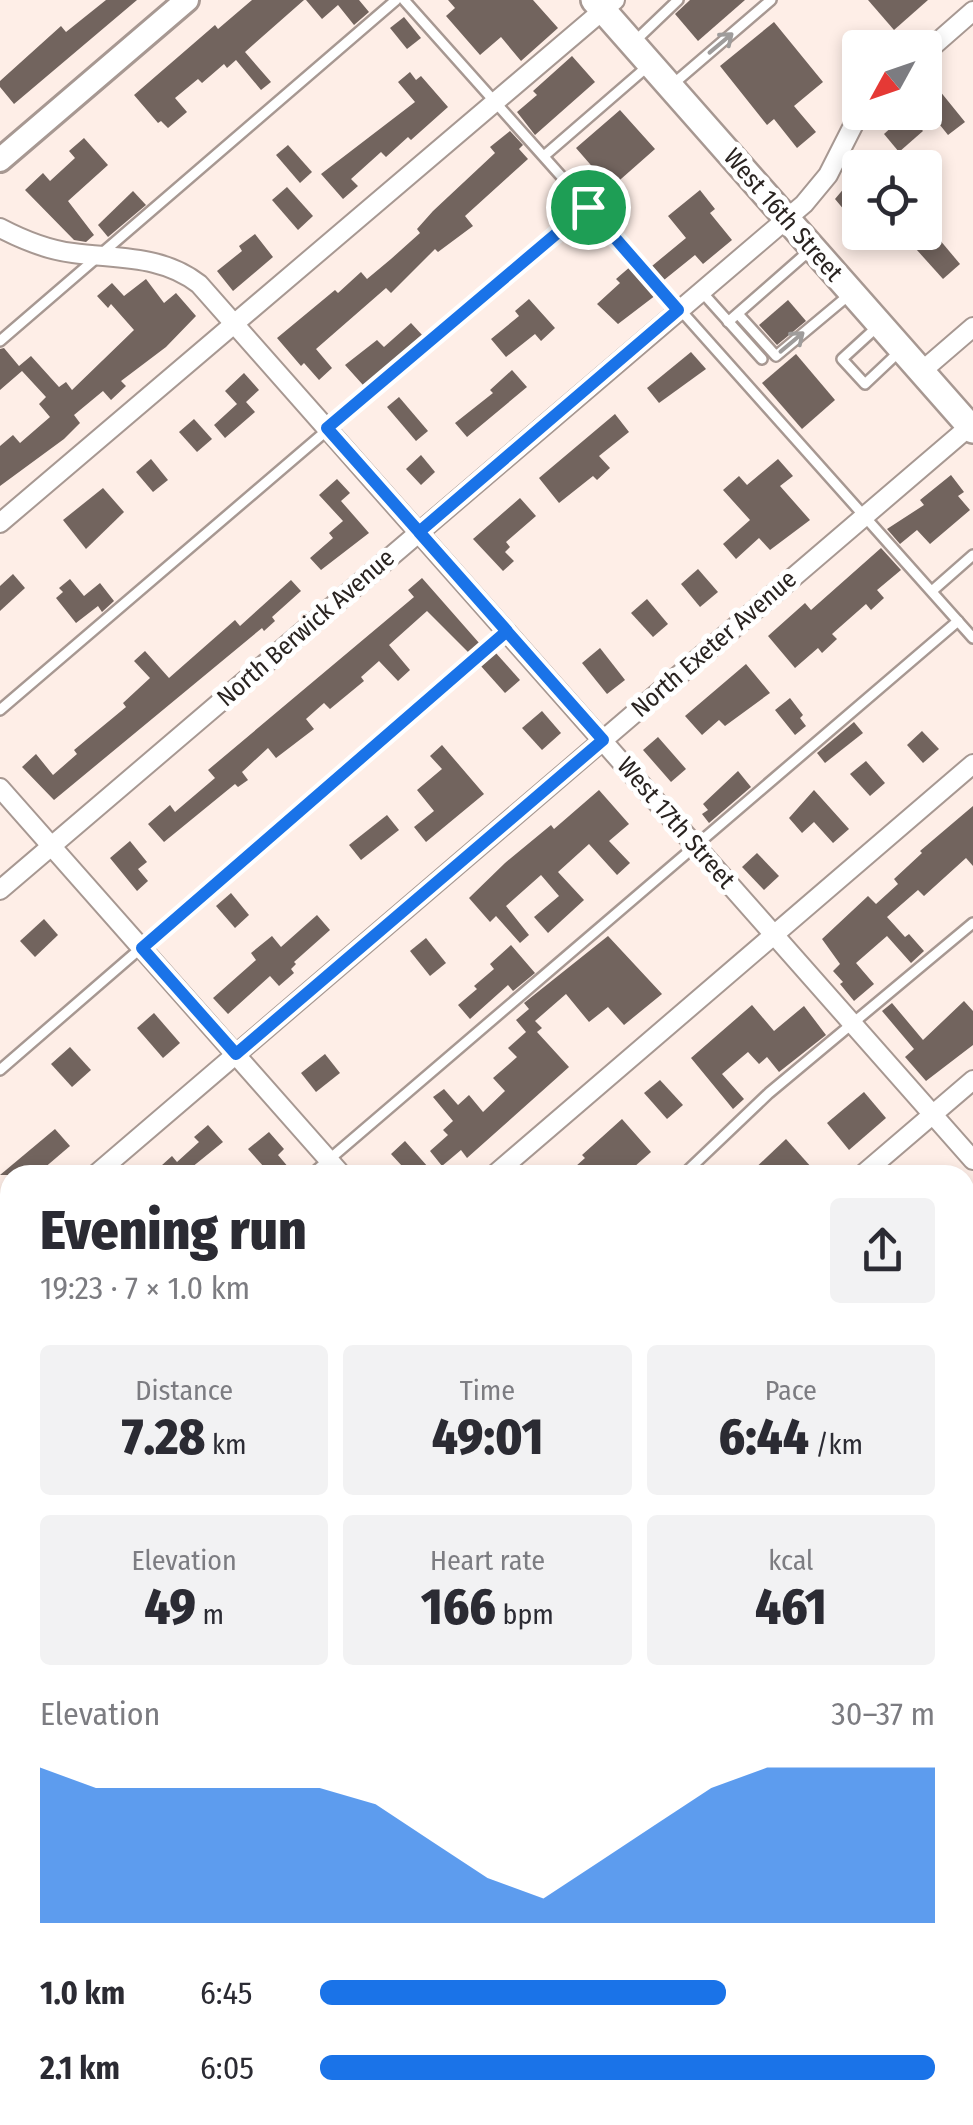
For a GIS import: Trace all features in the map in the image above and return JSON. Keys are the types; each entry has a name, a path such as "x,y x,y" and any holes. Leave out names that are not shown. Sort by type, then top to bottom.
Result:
{"main road":[{"name":"West 16th Street","path":"604,3 650,65 971,428"}],"street":[{"path":"0,160 188,0"},
{"path":"0,523 496,100 604,3"},
{"path":"942,38 973,12"},
{"name":"North Berwick Avenue","path":"0,890 786,218 824,181 851,130"},
{"name":"West 17th Street","path":"0,228 57,250 148,260 176,269 200,284 973,1160"},
{"path":"922,371 973,327"},
{"name":"North Exeter Avenue","path":"107,1165 971,428"},
{"path":"506,1165 973,764"},
{"path":"0,788 333,1165"},
{"path":"874,1165 973,1080"}],"lane":[{"path":"0,340 396,0"},
{"path":"404,0 973,638"},
{"path":"632,44 678,0"},
{"path":"670,86 772,0"},
{"path":"544,156 650,65"},
{"path":"0,710 588,207"},
{"path":"728,322 813,248"},
{"path":"701,291 762,359"},
{"path":"738,314 776,356 852,292"},
{"path":"880,324 842,358 865,384 902,349"},
{"path":"932,592 973,555"},
{"path":"322,1165 958,620"},
{"path":"0,1070 507,631"},
{"path":"693,1165 755,1106 973,922"}],"building":[{"path":"106,0 137,0 14,104 0,87 0,81 61,26 66,32"},
{"path":"252,0 304,0 245,52 271,82 261,90 236,60 227,68 224,64 202,83 198,79 175,98 187,112 168,128 161,121 158,123 134,95 215,25 218,29"},
{"path":"306,0 359,0 369,12 354,25 338,5 322,19"},
{"path":"448,0 533,0 558,28 521,61 501,37 480,55 446,16 455,8"},
{"path":"690,0 745,0 698,41 675,14"},
{"path":"868,0 928,0 894,30"},
{"path":"404,17 421,38 407,49 390,28"},
{"path":"774,22 823,82 794,106 816,132 797,148 774,119 767,125 720,66"},
{"path":"572,56 595,82 535,135 517,112 537,95 533,91"},
{"path":"410,72 416,80 421,76 448,107 386,157 381,152 351,179 358,186 343,199 321,174 415,102 398,82"},
{"path":"942,94 965,122 948,135 942,128"},
{"path":"620,110 655,149 596,201 581,184 596,171 576,148"},
{"path":"888,130 923,131 901,150 884,134"},
{"path":"510,131 523,145 519,149 528,159 465,216 473,226 438,252 435,249 391,293 386,288 316,349 332,368 319,380 304,363 301,366 277,338 335,290 338,293 361,272 367,279 391,259 420,233 417,229 433,211 495,153 490,147"},
{"path":"84,138 108,165 68,201 94,235 86,242 74,240 25,190 43,173 50,181 75,158 69,151"},
{"path":"288,145 312,172 300,183 276,155"},
{"path":"287,187 313,216 298,230 272,200"},
{"path":"700,190 715,209 710,213 732,240 703,264 695,255 664,280 652,266 686,238 668,216"},
{"path":"133,191 146,205 108,237 98,225"},
{"path":"255,234 273,257 233,291 217,271 242,251 239,246"},
{"path":"942,243 960,264 943,279 917,250 942,250"},
{"path":"631,266 656,295 618,324 597,304 620,283 616,279"},
{"path":"146,279 164,303 176,293 196,316 166,347 121,381 126,386 111,400 103,391 74,415 80,423 64,439 0,486 0,446 13,435 20,443 50,417 39,404 46,397 22,371 0,390 0,349 4,348 19,366 31,356 59,387 66,382 72,390 134,330 111,304 108,308 97,296 112,283 124,296"},
{"path":"529,299 555,328 541,341 535,334 506,357 491,339 519,316 515,311"},
{"path":"788,300 806,321 777,345 759,325"},
{"path":"411,323 424,337 363,385 345,365 377,340 384,347"},
{"path":"691,352 706,369 659,403 647,388"},
{"path":"796,354 835,400 802,429 762,383"},
{"path":"512,370 527,387 467,437 455,423 493,393 490,390"},
{"path":"244,373 259,390 246,402 255,412 225,438 214,425 237,404 225,391"},
{"path":"399,397 428,431 416,441 387,407"},
{"path":"615,414 629,432 599,456 610,468 597,480 593,476 559,503 539,478"},
{"path":"194,419 212,439 197,452 179,432"},
{"path":"421,455 435,472 421,485 406,469"},
{"path":"151,459 168,480 153,492 136,472"},
{"path":"778,459 793,476 780,486 810,520 770,550 759,538 736,559 723,544 750,520 723,490 739,476 747,485"},
{"path":"951,475 964,492 958,496 970,510 930,544 917,530 900,544 887,529 924,505 920,500"},
{"path":"337,479 350,493 341,501 369,533 321,570 310,558 333,538 329,533 343,521 319,495"},
{"path":"103,488 124,512 86,549 63,520"},
{"path":"520,498 536,516 506,542 510,547 505,552 514,561 503,571 473,539"},
{"path":"881,548 901,570 877,590 884,598 871,610 866,604 832,634 837,639 822,653 818,648 795,668 768,636 805,603 811,610"},
{"path":"698,569 718,592 700,607 681,584"},
{"path":"13,574 25,588 0,611 0,586"},
{"path":"422,578 480,644 469,653 427,611 389,645 410,670 398,681 379,661 361,677 364,681 330,709 324,703 306,719 314,729 276,758 268,748 242,772 248,780 238,787 235,784 164,842 148,824 170,805 175,812 215,778 208,770 414,597 408,590"},
{"path":"70,579 84,596 100,583 114,601 102,612 98,606 76,623 56,598 63,592 59,588"},
{"path":"291,580 301,591 272,617 275,621 54,800 22,767 36,754 53,775 77,754 74,750 126,707 123,703 150,678 134,661 145,651 169,678 235,620 240,626"},
{"path":"647,599 668,624 653,637 631,613"},
{"path":"600,648 625,680 607,694 582,663"},
{"path":"495,652 520,680 505,693 480,665"},
{"path":"746,664 770,693 725,726 719,720 702,735 685,716"},
{"path":"790,698 806,726 795,735 775,710"},
{"path":"542,711 561,733 542,750 522,728"},
{"path":"854,722 863,733 825,763 817,753"},
{"path":"922,731 939,749 923,763 907,745"},
{"path":"658,737 686,769 671,782 643,750"},
{"path":"442,745 484,794 426,842 414,827 434,811 417,790 442,769 430,756"},
{"path":"866,761 885,783 870,796 850,774"},
{"path":"738,771 751,787 709,823 702,814 708,810 703,804"},
{"path":"599,790 629,824 609,841 630,863 617,875 589,844 558,872 584,900 548,933 534,917 559,896 541,875 506,906 529,935 520,943 496,916 490,922 469,898 505,863 551,825 554,829"},
{"path":"814,790 849,829 833,843 814,822 802,833 789,818"},
{"path":"973,806 973,866 966,858 924,896 918,890 887,917 924,951 911,963 887,936 856,963 874,984 854,1001 833,971 840,964 822,939 868,896 876,904 898,884 894,879 920,851"},
{"path":"387,815 399,830 361,860 349,845"},
{"path":"130,841 147,862 138,869 148,881 137,891 110,858"},
{"path":"757,853 779,876 764,890 742,867"},
{"path":"231,893 249,915 235,928 216,906"},
{"path":"317,915 330,930 294,962 294,973 279,986 270,976 228,1014 213,998 256,960 251,953 272,936 281,947"},
{"path":"44,919 58,935 35,957 20,941"},
{"path":"608,936 662,994 624,1025 608,1007 589,1022 566,994 535,1021 542,1028 537,1032 569,1067 467,1158 461,1150 441,1165 430,1151 448,1135 443,1130 453,1121 433,1097 444,1089 458,1105 469,1095 483,1112 505,1091 493,1078 517,1057 508,1048 526,1032 516,1020 529,1009 524,1003"},
{"path":"426,938 446,963 430,976 410,951"},
{"path":"511,945 535,973 513,991 508,985 470,1019 458,1005 477,989 474,986 494,969 490,964"},
{"path":"964,1001 973,1011 973,1045 926,1081 905,1057 914,1049 882,1011 892,1003 923,1040"},
{"path":"752,1005 774,1031 804,1006 826,1035 779,1072 767,1057 759,1064 748,1052 722,1074 744,1099 733,1109 691,1058"},
{"path":"154,1013 180,1043 163,1058 137,1028"},
{"path":"70,1047 91,1070 72,1087 51,1064"},
{"path":"325,1054 340,1073 316,1092 301,1073"},
{"path":"660,1080 683,1105 667,1119 644,1093"},
{"path":"864,1092 886,1118 849,1150 827,1123"},
{"path":"622,1119 651,1152 636,1165 577,1165 585,1158 582,1155"},
{"path":"208,1125 223,1142 195,1165 162,1165 172,1156 177,1162 199,1142 194,1137"},
{"path":"55,1129 70,1146 48,1165 12,1165"},
{"path":"269,1132 284,1149 278,1155 286,1165 262,1165 248,1149"},
{"path":"786,1139 809,1165 759,1165"},
{"path":"405,1141 426,1165 401,1165 391,1154"}],"route":[{"path":"588,207 327,428 419,532 507,631 142,948 236,1054 603,740 419,532 678,310 588,207"}]}
